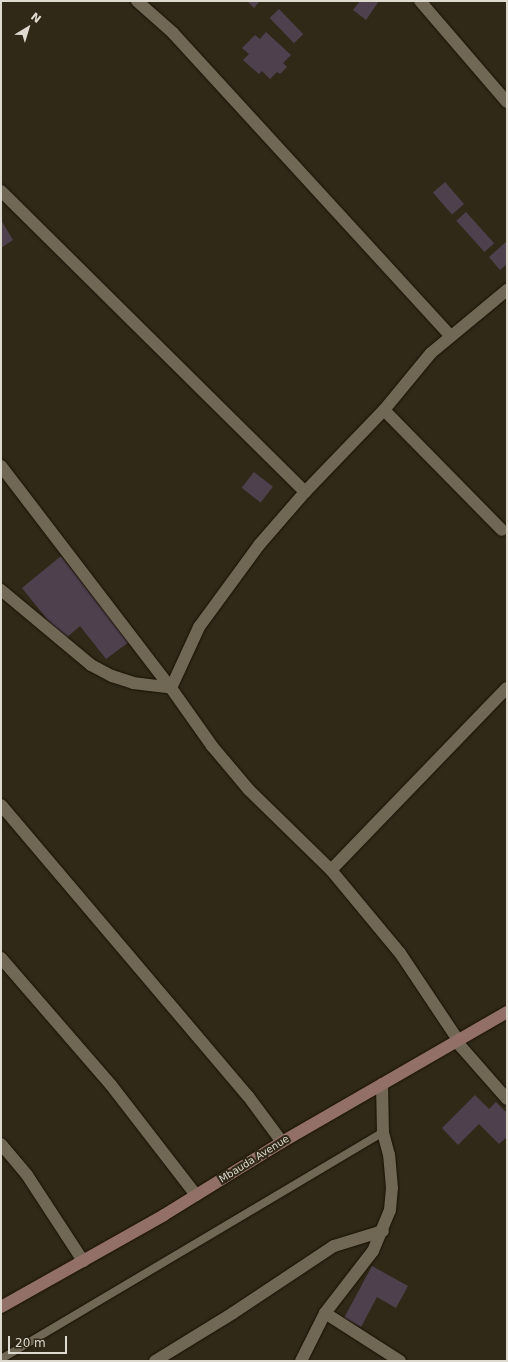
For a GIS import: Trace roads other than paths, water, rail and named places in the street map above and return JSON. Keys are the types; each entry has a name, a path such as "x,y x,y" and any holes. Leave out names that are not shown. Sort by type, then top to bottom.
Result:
{"street":[{"path":"137,1 173,33 450,336"},
{"path":"420,1 507,102"},
{"path":"1,191 305,492"},
{"path":"171,688 199,627 259,545 305,492 384,410 431,354 450,336 507,290"},
{"path":"384,410 502,530"},
{"path":"1,466 171,688 212,746 249,790 331,870 400,953 456,1037 456,1041 507,1099"},
{"path":"1,590 69,649 91,665 112,676 133,683 171,688"},
{"path":"331,870 507,688"},
{"path":"1,805 248,1096 282,1142"},
{"path":"1,958 111,1085 196,1195"},
{"name":"Mbauda Avenue","path":"1,1307 83,1261 196,1195 282,1142 507,1012"},
{"path":"301,1361 325,1313 373,1251 383,1231 390,1210 392,1188 389,1155 383,1132 382,1084"},
{"path":"1,1144 27,1175 83,1261"},
{"path":"155,1361 334,1246 383,1231"},
{"path":"325,1313 400,1361"}],"lane":[{"path":"1,1358 383,1132"}]}
